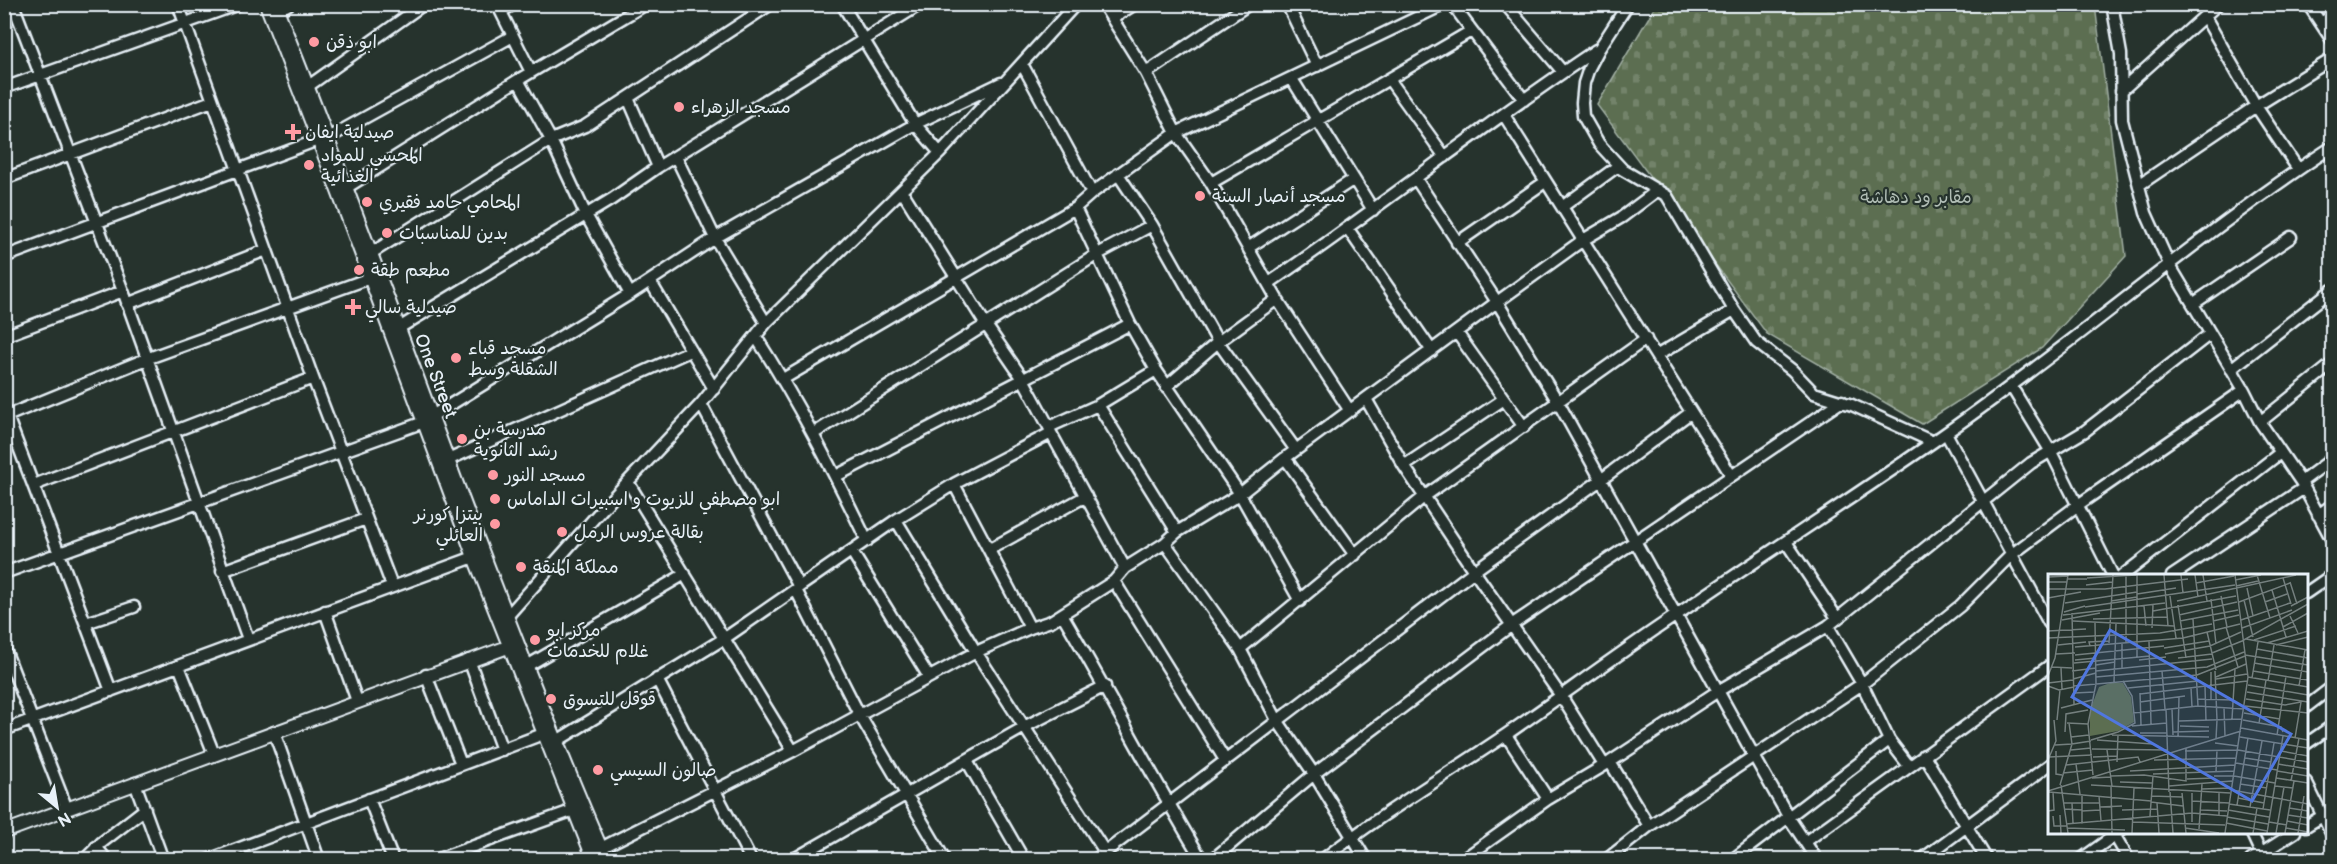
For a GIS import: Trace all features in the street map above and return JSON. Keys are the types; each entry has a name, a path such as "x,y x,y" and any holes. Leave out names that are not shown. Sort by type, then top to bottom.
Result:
{"street":[{"path":"178,4 313,378 392,586"},
{"path":"4,88 239,4"},
{"name":"One Street","path":"266,4 346,188 399,328 404,359"},
{"path":"307,87 424,4"},
{"path":"514,4 499,8 511,37 531,72"},
{"path":"370,254 551,140 585,126 771,4"},
{"path":"843,4 915,124 939,153"},
{"path":"399,328 586,215 658,167 921,4"},
{"path":"505,620 701,404 766,323 939,153 1076,4"},
{"path":"1103,4 1146,73 1176,133 1211,183 1277,299 1350,411"},
{"path":"1113,18 1135,4"},
{"path":"1146,73 1249,4"},
{"path":"1287,4 1317,66"},
{"path":"783,379 1075,208 1092,193 1176,133 1445,4"},
{"path":"1452,4 1524,100"},
{"path":"1505,4 1563,72"},
{"path":"1628,4 1599,49 1584,83 1583,116 1599,144 1618,166 1632,177 1667,196 1754,340 1792,370 1814,393 1842,400 1933,442"},
{"path":"2112,4 2121,54 2122,120 2146,213 2169,264 2244,390 2260,422 2302,485 2332,540"},
{"path":"2121,91 2218,4"},
{"path":"2308,4 2332,40"},
{"path":"12,6 123,291 197,503 248,639"},
{"path":"346,188 639,6"},
{"name":"One Street","path":"281,7 292,61 307,87 370,278 428,419 474,557 505,620"},
{"path":"2321,23 2332,16"},
{"path":"2205,17 2256,106 2298,170"},
{"path":"1211,183 1471,31"},
{"path":"4,257 323,139 511,37"},
{"path":"1269,283 1348,229 1563,72 1599,49"},
{"path":"2139,185 2256,106 2332,59"},
{"path":"1022,64 1092,193"},
{"path":"1292,79 1373,210"},
{"path":"518,80 551,140 586,215 630,294"},
{"path":"1389,80 1445,157"},
{"path":"4,573 428,419 630,294 715,238 915,124 1007,81"},
{"path":"628,98 658,167"},
{"path":"4,178 212,100"},
{"path":"1504,115 1731,476"},
{"path":"1322,860 1353,835 1506,735 1674,616 1946,433 2011,386 2169,264 2332,147"},
{"path":"676,157 715,238 766,323"},
{"path":"1562,207 1618,166"},
{"path":"1118,174 1152,225 1218,342 1296,450"},
{"path":"1248,248 1354,179"},
{"path":"1416,179 1497,302 1558,402 1602,479 1674,616 1789,818 1817,860"},
{"path":"1456,243 1545,182"},
{"path":"604,854 715,789 793,751 976,652 1051,621 1114,581 1125,568 1165,543 1177,532 1240,494 1285,458 1582,240 1622,217 1658,190"},
{"path":"902,191 986,325 1023,379 1125,568"},
{"path":"1075,208 1130,324 1156,370 1240,494 1300,601"},
{"path":"813,434 1096,255 1152,225"},
{"path":"1348,229 1432,351"},
{"path":"2193,304 2291,237"},
{"path":"127,304 266,250"},
{"path":"111,691 5,414 146,359 370,278"},
{"path":"650,281 714,389"},
{"path":"2231,369 2332,290"},
{"path":"4,336 123,291"},
{"path":"1166,387 1218,342 1277,299"},
{"path":"1656,356 1734,310"},
{"path":"836,476 1130,324"},
{"path":"1457,333 1524,427"},
{"path":"1462,860 1548,799 1718,690 1828,626 2031,463 2085,432 2210,334"},
{"path":"756,337 783,379 836,476 867,541"},
{"path":"1240,649 1425,496 1646,339"},
{"path":"448,460 690,351"},
{"path":"2260,422 2332,364"},
{"path":"557,741 725,638 896,520 954,484 1098,405 1156,370"},
{"path":"34,485 313,378"},
{"path":"2011,386 2051,452 2112,574"},
{"path":"1606,860 1649,826 1862,684 1960,606 2012,555 2078,505 2244,390"},
{"path":"1366,399 1404,466 1649,826"},
{"path":"1404,466 1504,399"},
{"path":"1212,860 1314,774 1513,624 1633,540 1842,400"},
{"path":"701,404 859,714 945,860"},
{"path":"1098,405 1177,532"},
{"path":"1095,860 1474,571 1690,413"},
{"name":"One Street","path":"428,419 448,460 523,668 543,734 594,860"},
{"path":"1946,433 2048,621"},
{"path":"2125,574 2280,453"},
{"path":"1285,458 1355,555"},
{"path":"2175,574 2302,485 2332,459"},
{"path":"628,482 793,751"},
{"path":"954,484 1030,628"},
{"path":"990,549 1086,496"},
{"path":"2318,514 2332,505"},
{"path":"222,571 366,519"},
{"path":"896,520 976,652 1026,726 1105,852"},
{"path":"1786,542 1837,618"},
{"path":"1165,543 1240,649 1277,720 1353,835 1366,860"},
{"path":"852,552 929,677"},
{"path":"4,730 474,557"},
{"path":"523,668 685,574"},
{"path":"2307,592 2332,574"},
{"path":"1114,581 1225,759"},
{"path":"86,623 134,607"},
{"path":"325,611 357,701"},
{"path":"1062,614 1105,686 1167,804 1202,860"},
{"path":"1828,626 1862,684 1889,740 1909,766"},
{"path":"4,832 514,644"},
{"path":"5,650 67,809"},
{"path":"469,660 502,750"},
{"path":"179,666 214,754"},
{"path":"1805,842 2048,667"},
{"name":"One Street","path":"523,668 557,741 604,854"},
{"path":"426,675 461,764"},
{"path":"657,679 751,860"},
{"path":"792,860 1026,726 1105,686"},
{"path":"2307,706 2332,687"},
{"path":"2307,743 2332,726"},
{"path":"274,732 319,860"},
{"path":"208,860 543,734"},
{"path":"1506,735 1548,799"},
{"path":"1732,860 1889,740"},
{"path":"1924,755 1987,860"},
{"path":"967,761 1024,860"},
{"path":"1921,860 2048,766"},
{"path":"135,783 163,860"},
{"path":"2307,783 2328,813 2332,835"},
{"path":"369,799 393,860"},
{"path":"84,860 96,847 145,809"},
{"path":"435,860 574,810"},
{"path":"2307,825 2328,813"},
{"path":"2079,860 2117,834 2129,860"},
{"path":"2252,834 2263,856"},
{"path":"2251,860 2263,856 2292,834"},
{"path":"96,847 107,860"}],"green space":[{"name":"مقابر ود دهاشة","path":"1656,5 2095,5 2126,256 2042,348 1922,424 1767,334 1597,105"}],"place":[{"name":"ابو ذقن","path":"314,42"},
{"name":"مسجد الزهراء","path":"679,107"},
{"name":"صيدلية ايفان","path":"293,132"},
{"name":"المحسي للمواد الغذائية","path":"309,165"},
{"name":"مسجد أنصار السنة","path":"1200,196"},
{"name":"المحامي حامد فقيري","path":"367,202"},
{"name":"بدين للمناسبات","path":"387,233"},
{"name":"مطعم طقة","path":"359,270"},
{"name":"صيدلية سالي","path":"353,307"},
{"name":"مسجد قباء الشقلة وسط","path":"456,358"},
{"name":"مدرسة بن رشد الثانوية","path":"462,439"},
{"name":"مسجد النور","path":"493,475"},
{"name":"ابو مصطفي للزيوت و اسبيرات الداماس","path":"495,499"},
{"name":"بيتزا كورنر العائلي","path":"495,524"},
{"name":"بقالة عروس الرمل","path":"562,532"},
{"name":"مملكة المنقة","path":"521,567"},
{"name":"مركز ابو غلام للخدمات","path":"535,640"},
{"name":"قوقل للتسوق","path":"551,699"},
{"name":"صالون السيسي","path":"598,770"}]}
